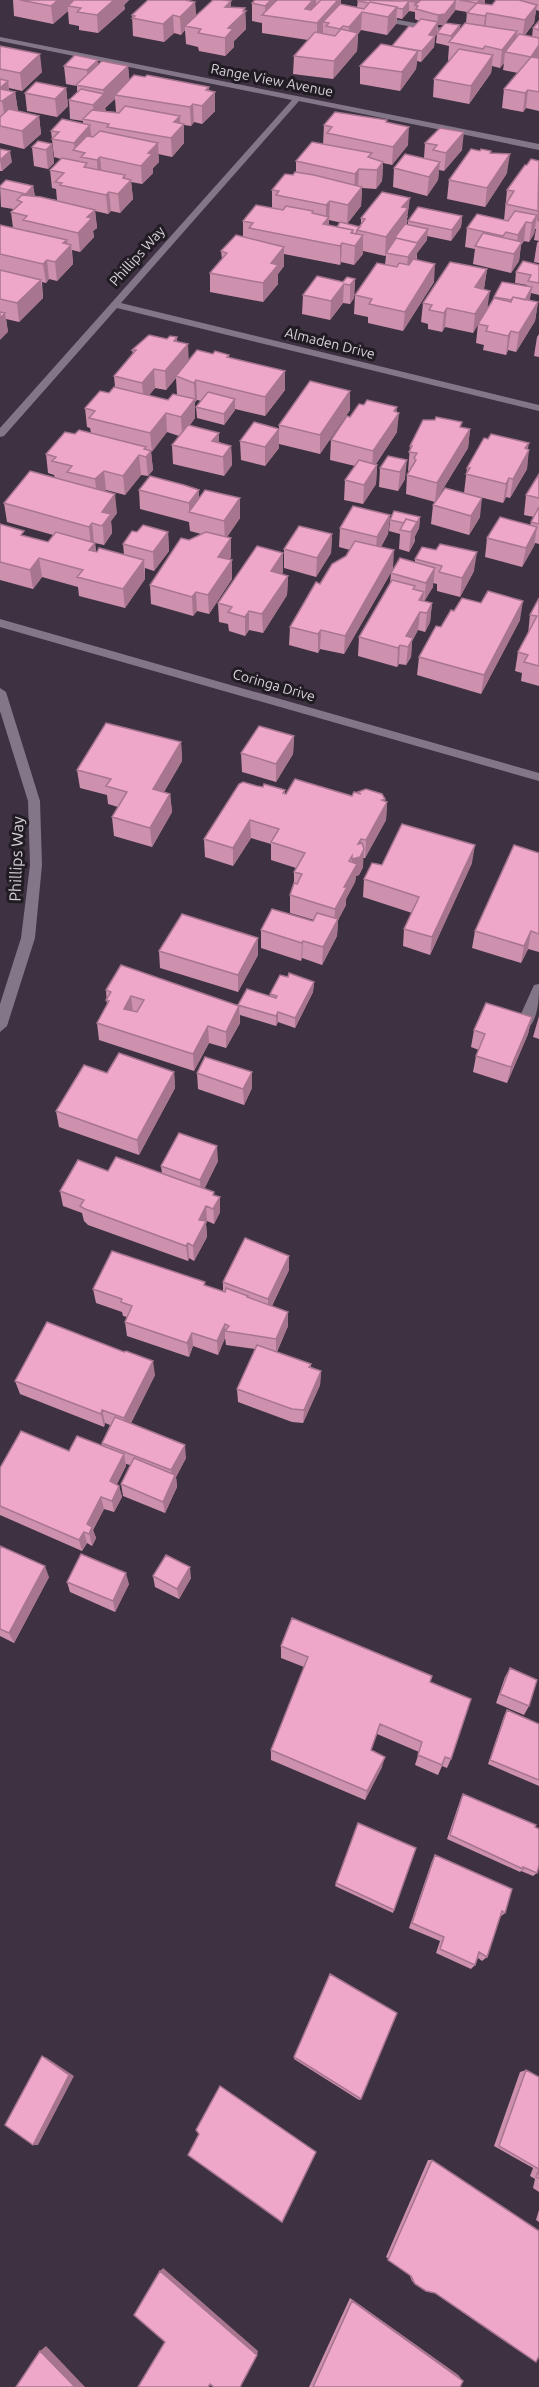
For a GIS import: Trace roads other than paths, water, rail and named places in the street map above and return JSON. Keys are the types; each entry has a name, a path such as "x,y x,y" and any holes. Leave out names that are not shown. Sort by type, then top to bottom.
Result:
{"street":[{"path":"368,17 470,35"},
{"name":"Range View Avenue","path":"0,39 539,147"},
{"name":"Phillips Way","path":"0,434 297,99"},
{"name":"Almaden Drive","path":"114,304 539,408"},
{"name":"Coringa Drive","path":"0,622 539,777"},
{"name":"Phillips Way","path":"0,692 34,801 36,865 28,938 0,1026"},
{"path":"523,1024 539,989"}]}
